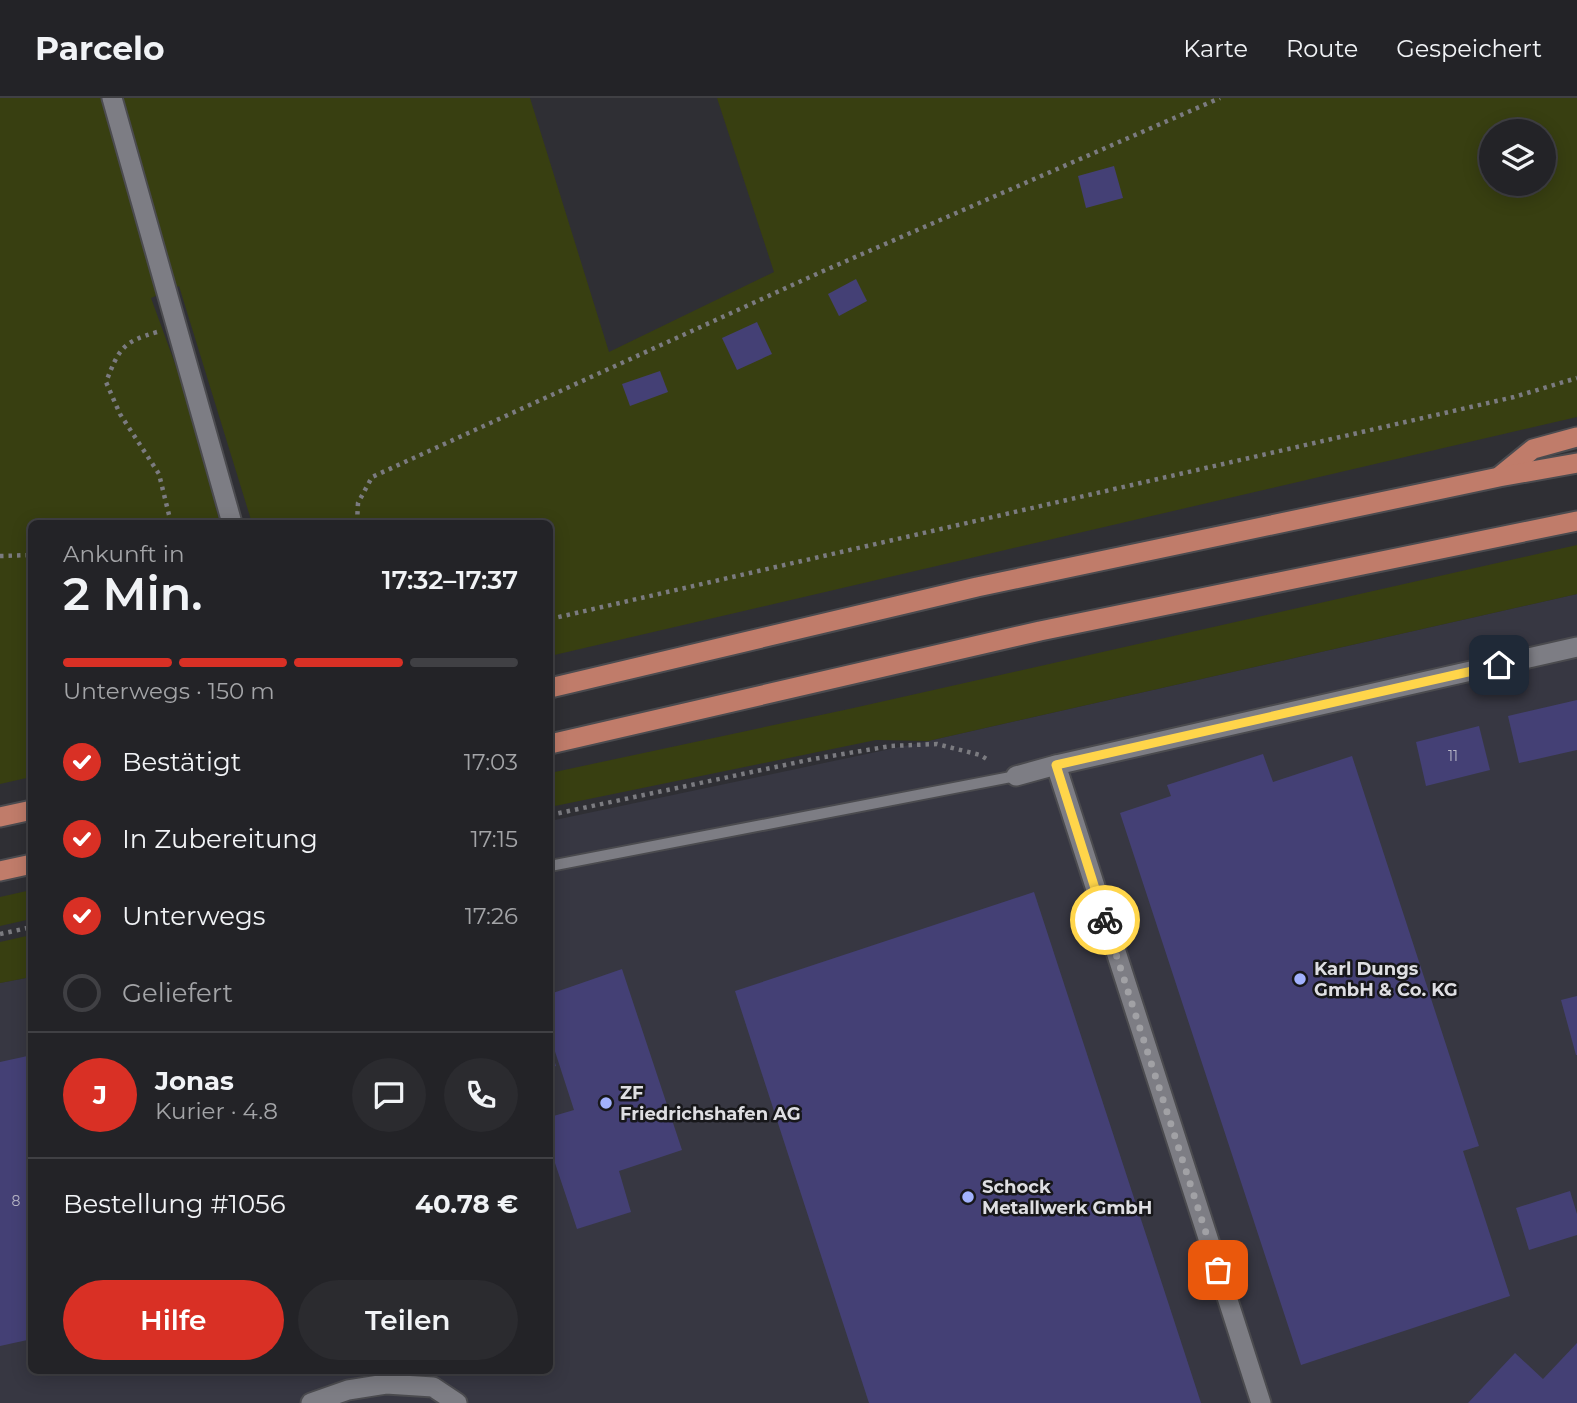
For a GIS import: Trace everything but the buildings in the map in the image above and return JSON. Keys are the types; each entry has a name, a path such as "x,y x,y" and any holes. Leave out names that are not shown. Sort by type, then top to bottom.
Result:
{"highway":[{"path":"1499,477 1534,449 1577,437"},
{"path":"553,687 977,587 1577,463"},
{"path":"553,743 1027,634 1577,521"},
{"path":"0,817 28,811"},
{"path":"0,871 28,865"}],"street":[{"path":"112,98 231,520"},
{"path":"1016,776 1577,648"},
{"path":"1056,765 1261,1403"},
{"path":"311,1403 348,1390 433,1378 457,1403"}],"lane":[{"path":"553,865 1016,776"}],"path":[{"path":"357,520 358,503 372,477 821,272 1220,98"},
{"path":"170,520 159,474 120,414 106,382 118,352 137,338 177,327"},
{"path":"553,618 1514,397 1577,378"},
{"path":"0,556 28,555"},
{"path":"553,814 813,759 891,746 937,744 980,755 1016,776"},
{"path":"0,934 28,928"}],"shaded area":[{"path":"1577,594 1577,1403 0,1403 0,983 28,978 28,1374 553,1374 553,820 928,741"}],"green space":[{"path":"0,98 530,98 609,352 774,272 717,98 1577,98 1577,417 553,655 553,520 251,520 179,286 151,298 182,383 219,520 28,520 28,778 0,784"},
{"path":"1577,545 1577,594 928,741 876,740 553,806 553,772 849,709"},
{"path":"28,891 28,920 0,926 0,897"},
{"path":"28,936 28,978 0,983 0,942"}],"way so far":[{"path":"1105,920 1218,1270"}],"place":[{"name":"Karl Dungs GmbH & Co. KG","path":"1300,979"},
{"name":"ZF Friedrichshafen AG","path":"606,1103"},
{"name":"Schock Metallwerk GmbH","path":"968,1197"}],"route":[{"path":"1105,920 1056,765 1499,665"}]}
